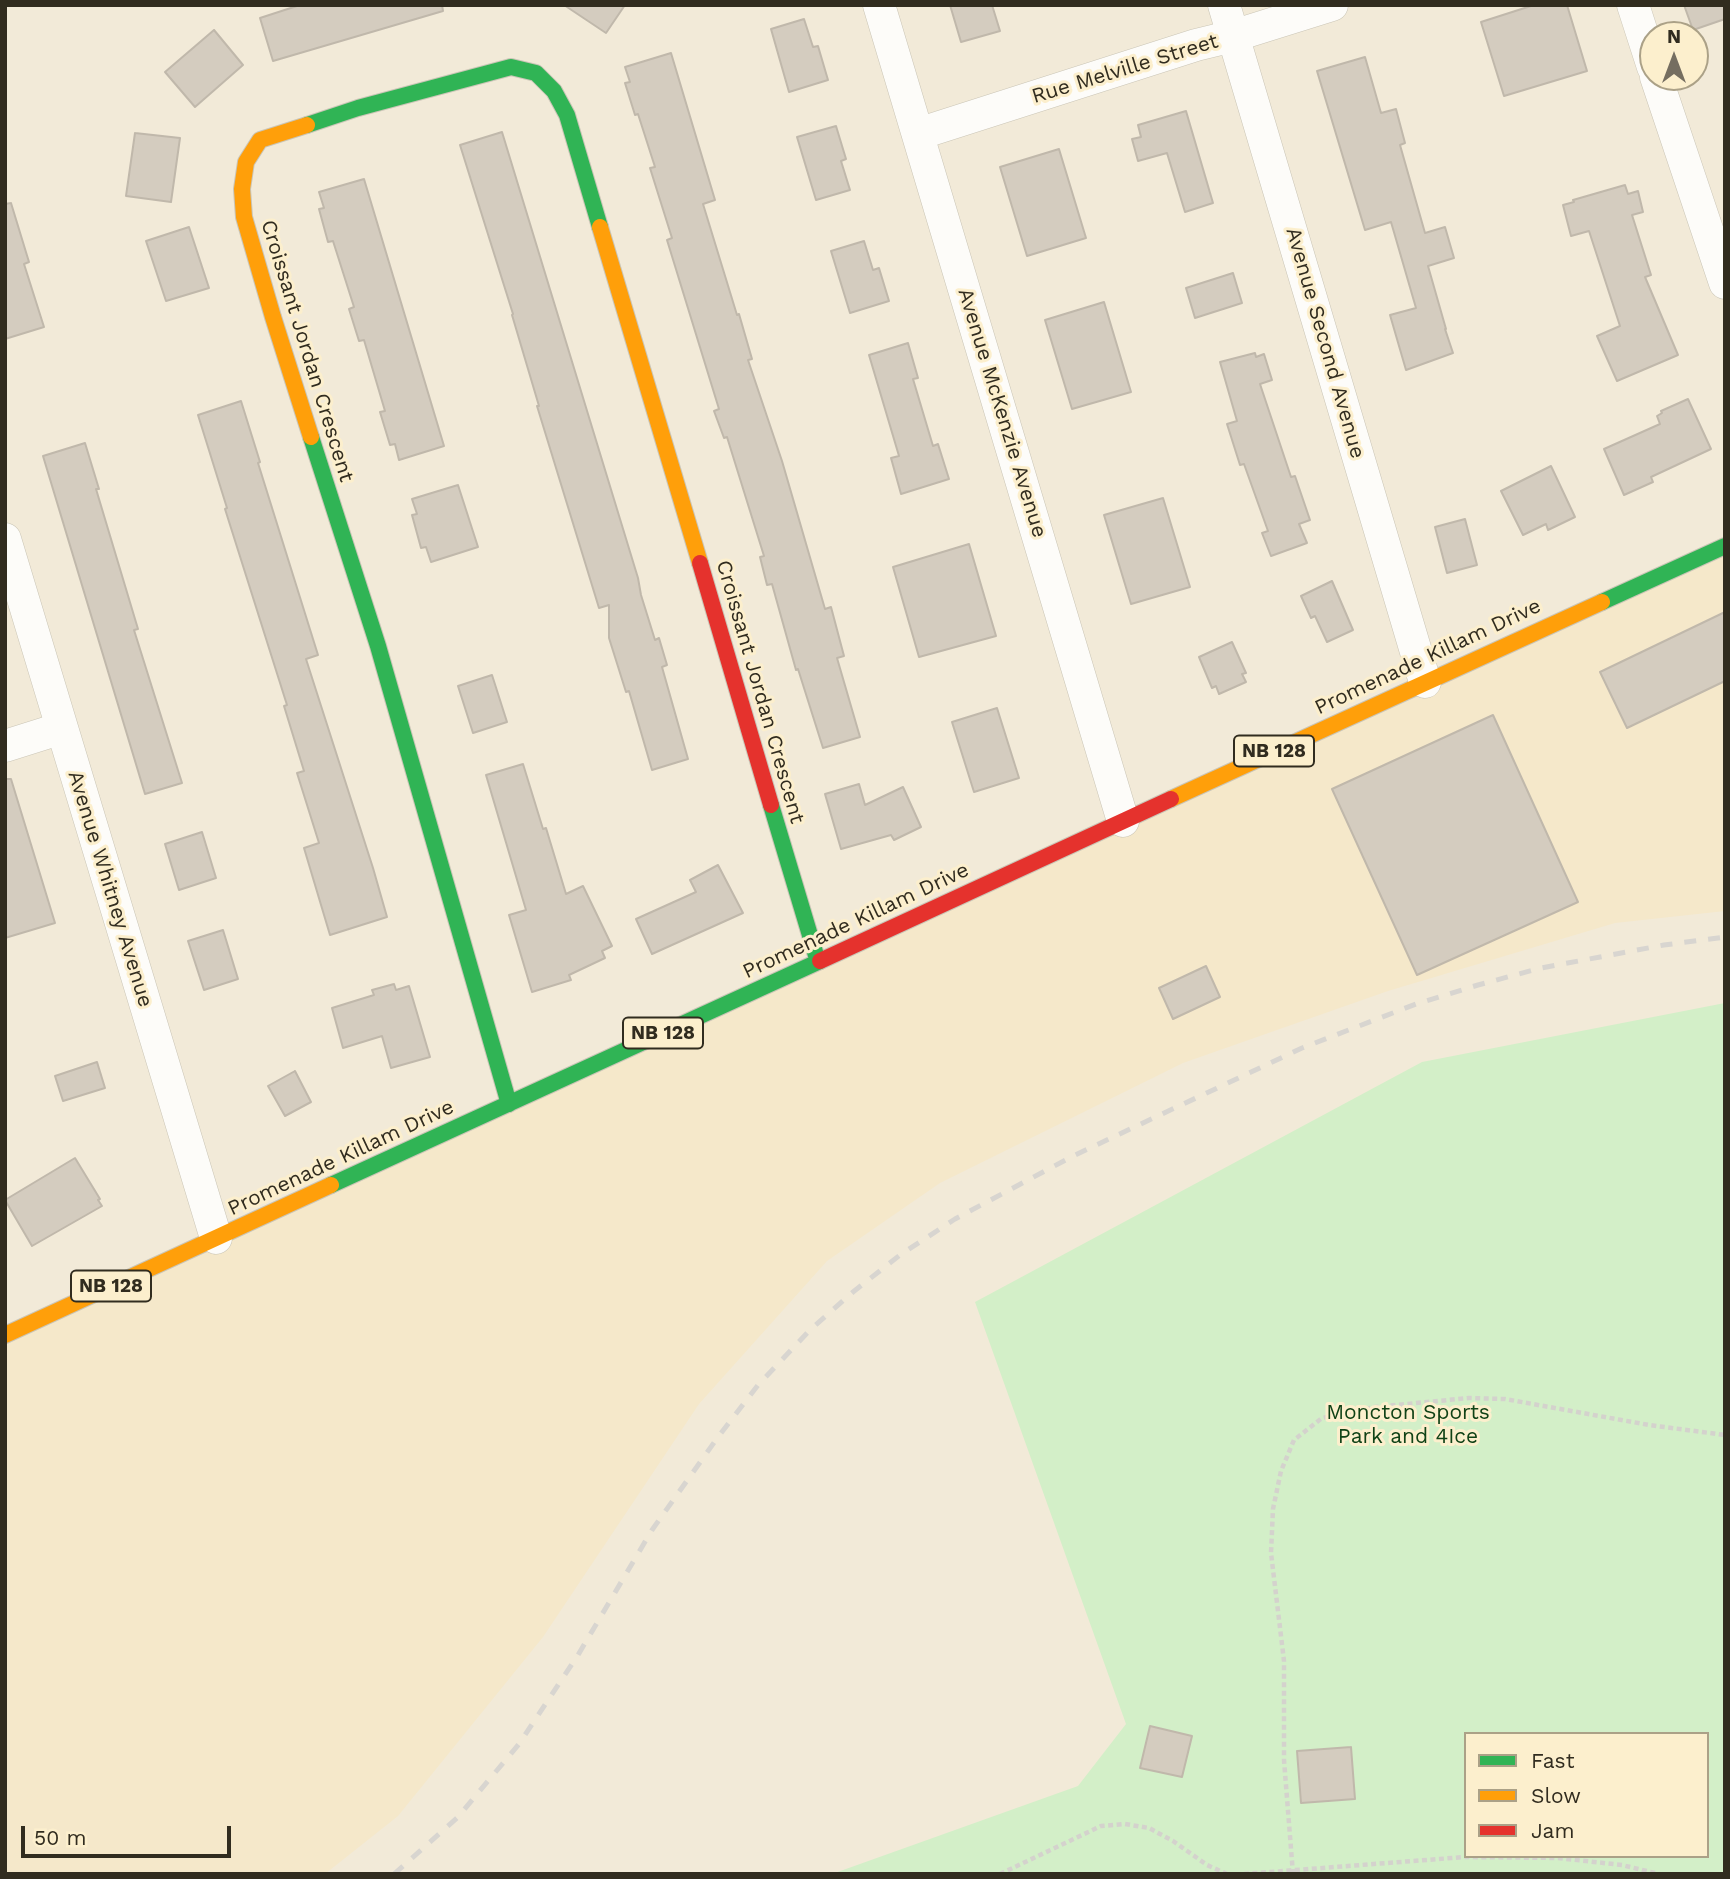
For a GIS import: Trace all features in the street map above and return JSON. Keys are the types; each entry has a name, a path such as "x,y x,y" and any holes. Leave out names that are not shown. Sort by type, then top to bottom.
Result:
{"street":[{"name":"Avenue McKenzie Avenue","path":"879,5 1123,821"},
{"name":"Avenue Second Avenue","path":"1224,5 1425,682"},
{"name":"Rue Melville Street","path":"918,134 1196,45 1332,5"},
{"path":"1633,5 1639,23"},
{"name":"Croissant Jordan Crescent","path":"509,1104 378,646 273,317 244,216 242,190 246,162 260,140 358,108 511,67 536,74 554,91 567,115 818,962"},
{"path":"1661,91 1725,283"},
{"name":"Avenue Whitney Avenue","path":"5,539 216,1238"},
{"name":"Promenade Killam Drive","path":"5,1335 1725,546"},
{"path":"5,746 62,728"}],"path":[{"path":"1293,1872 1284,1760 1284,1661 1271,1553 1275,1497 1281,1471 1294,1440 1322,1418 1375,1407 1469,1398 1505,1399 1649,1425 1725,1435"},
{"path":"1000,1874 1101,1826 1125,1824 1149,1828 1207,1865 1227,1874"},
{"path":"1244,1874 1464,1857"},
{"path":"1558,1858 1622,1865 1659,1874"}],"shaded area":[{"path":"1725,537 1725,911 1615,923 1388,991 1183,1063 940,1183 827,1261 699,1404 543,1637 398,1816 325,1874 5,1874 5,1330"}],"green space":[{"name":"Moncton Sports Park and 4Ice","path":"1725,1003 1725,1874 832,1874 1078,1786 1126,1724 975,1302 1422,1062"}],"building":[{"path":"300,5 442,5 443,11 273,61 260,18"},
{"path":"564,5 625,5 606,33"},
{"path":"950,5 992,5 1000,31 961,42"},
{"path":"1534,5 1567,5 1587,71 1504,96 1481,22"},
{"path":"1684,5 1725,5 1725,19 1709,24 1709,21 1690,21"},
{"path":"804,19 813,47 818,46 828,80 789,92 771,29"},
{"path":"214,30 243,65 195,107 165,72"},
{"path":"671,53 715,200 703,204 737,315 739,314 752,359 748,360 782,461 825,609 831,607 844,656 837,658 860,737 823,748 798,669 796,670 772,584 767,585 760,557 764,556 727,437 724,438 714,411 719,409 667,240 672,238 650,168 655,167 625,83 630,82 625,67"},
{"path":"1365,57 1381,113 1396,109 1405,143 1400,145 1425,233 1445,227 1454,258 1428,266 1453,353 1406,370 1390,315 1416,308 1391,222 1365,230 1317,71"},
{"path":"1186,111 1213,203 1185,212 1167,153 1138,161 1132,139 1141,137 1138,125"},
{"path":"836,126 846,159 841,161 850,190 816,200 797,137"},
{"path":"502,132 641,595 655,640 659,638 667,665 662,667 688,759 652,770 629,691 626,692 609,638 609,605 599,608 537,406 513,314 460,145"},
{"path":"135,133 180,138 171,202 126,196"},
{"path":"1059,149 1086,238 1027,256 1000,167"},
{"path":"364,179 444,446 399,460 395,444 390,445 380,412 385,411 364,340 359,341 349,309 354,307 333,241 328,242 319,209 324,208 319,192"},
{"path":"1625,185 1628,194 1638,191 1643,212 1632,215 1651,275 1645,277 1678,355 1617,381 1597,336 1620,326 1589,231 1571,236 1563,205"},
{"path":"11,203 29,262 24,264 44,327 5,339 5,204"},
{"path":"189,227 209,288 166,301 146,241"},
{"path":"864,241 873,270 879,268 889,301 850,313 831,251"},
{"path":"1233,273 1242,303 1195,318 1186,288"},
{"path":"1104,302 1131,392 1072,409 1045,320"},
{"path":"908,343 918,378 913,379 933,446 938,444 949,479 901,494 891,458 899,456 869,355"},
{"path":"1255,353 1256,357 1264,354 1272,380 1260,384 1291,477 1295,476 1310,520 1299,524 1307,543 1271,556 1262,533 1268,531 1244,464 1240,465 1227,424 1237,421 1220,362"},
{"path":"1688,399 1711,449 1651,477 1653,482 1624,495 1604,449 1660,424 1657,416 1661,411"},
{"path":"241,401 318,655 306,659 387,917 330,935 304,848 319,843 297,773 304,771 284,706 287,705 198,415"},
{"path":"85,443 138,629 134,630 182,783 145,794 43,456"},
{"path":"1551,466 1575,517 1548,530 1546,524 1523,535 1501,491"},
{"path":"458,485 478,547 431,562 426,547 421,548 412,515 417,514 412,499"},
{"path":"1163,498 1190,587 1131,604 1104,515"},
{"path":"1465,519 1477,565 1447,573 1435,527"},
{"path":"969,544 996,636 919,657 893,567"},
{"path":"1332,581 1353,630 1327,642 1315,616 1311,618 1301,596"},
{"path":"1725,612 1725,681 1627,728 1600,672"},
{"path":"1232,642 1246,673 1242,674 1246,682 1219,694 1216,686 1212,688 1199,657"},
{"path":"492,675 507,722 473,733 458,686"},
{"path":"997,708 1019,778 974,792 952,722"},
{"path":"1493,715 1578,902 1417,975 1332,789"},
{"path":"523,764 566,894 583,886 612,946 602,951 605,958 569,975 571,980 532,992 509,915 526,910 486,775"},
{"path":"5,779 11,779 55,923 5,938"},
{"path":"859,784 865,805 903,787 921,827 894,840 891,835 841,849 825,794"},
{"path":"202,832 216,878 179,890 165,844"},
{"path":"718,865 743,913 652,954 636,919 696,892 690,880"},
{"path":"223,930 238,979 204,990 188,941"},
{"path":"1206,966 1220,997 1173,1019 1159,988"},
{"path":"394,984 396,990 409,986 430,1057 391,1068 382,1036 343,1048 332,1008 374,995 372,990"},
{"path":"97,1062 105,1088 63,1101 55,1076"},
{"path":"295,1071 311,1102 285,1116 268,1086"},
{"path":"75,1158 102,1206 32,1246 5,1200"},
{"path":"1150,1726 1192,1736 1182,1777 1140,1768"},
{"path":"1351,1747 1355,1799 1301,1803 1297,1751"}],"railway":[{"path":"394,1874 457,1818 519,1744 578,1655 652,1530 758,1385 811,1329 900,1255 955,1219 1073,1156 1302,1048 1416,1004 1541,968 1664,945 1725,937"}],"traffic: fast":[{"path":"307,125 358,108 511,67 536,73 554,91 567,115 600,227"},
{"path":"311,437 378,646 509,1104"},
{"path":"1602,602 1725,546"},
{"path":"771,805 818,962"},
{"path":"331,1185 820,961"}],"traffic: slow":[{"path":"307,125 260,140 246,162 242,189 244,217 311,437"},
{"path":"600,227 700,563"},
{"path":"1171,799 1602,602"},
{"path":"5,1335 331,1185"}],"traffic: jam":[{"path":"700,563 771,805"},
{"path":"820,961 1171,799"}]}
